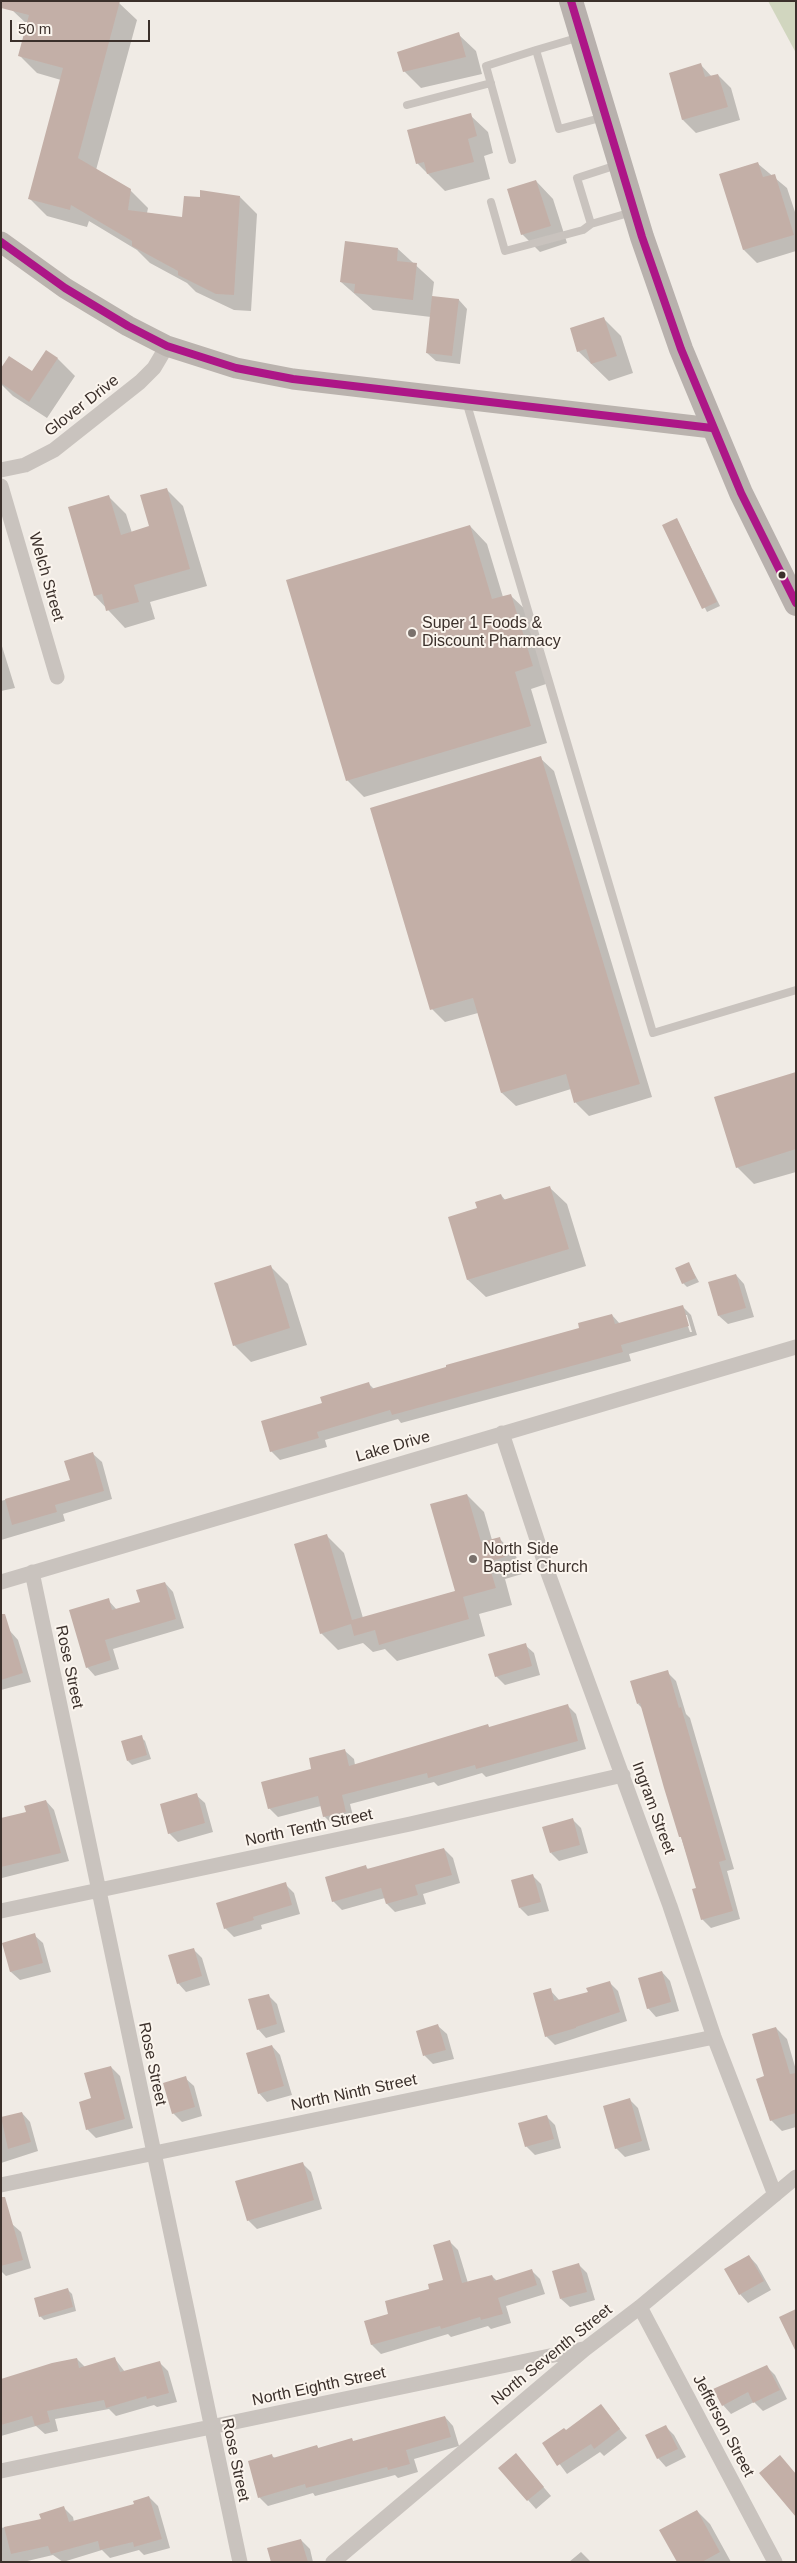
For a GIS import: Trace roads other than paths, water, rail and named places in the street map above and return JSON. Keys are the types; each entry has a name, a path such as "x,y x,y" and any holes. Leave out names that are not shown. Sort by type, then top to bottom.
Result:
{"main road":[{"path":"571,1 634,212 664,303 712,428 741,493 796,604"},
{"path":"1,242 89,304 167,346 209,361 273,376 712,428"}],"street":[{"name":"Glover Drive","path":"1,470 25,465 54,450 140,382 154,368 167,346"},
{"name":"Welch Street","path":"1,486 57,677"},
{"name":"Lake Drive","path":"1,1582 796,1347"},
{"name":"Ingram Street","path":"502,1433 548,1573 670,1906 714,2037 775,2195"},
{"name":"Rose Street","path":"32,1572 210,2428 240,2562"},
{"name":"North Tenth Street","path":"1,1911 623,1775"},
{"name":"North Ninth Street","path":"1,2185 714,2037"},
{"name":"North Seventh Street","path":"333,2562 584,2349 640,2307 796,2177"},
{"name":"Jefferson Street","path":"640,2307 775,2562"},
{"name":"North Eighth Street","path":"1,2471 584,2349"}],"lane":[{"path":"512,160 486,66 581,36"},
{"path":"536,50 559,130 606,116"},
{"path":"407,105 491,83"},
{"path":"591,224 577,178 620,164"},
{"path":"491,202 505,251 583,230 591,224 634,212"},
{"path":"465,399 653,1033 796,990"}],"place":[{"name":"Super 1 Foods & Discount Pharmacy","path":"412,633"},
{"name":"North Side Baptist Church","path":"473,1559"}]}
